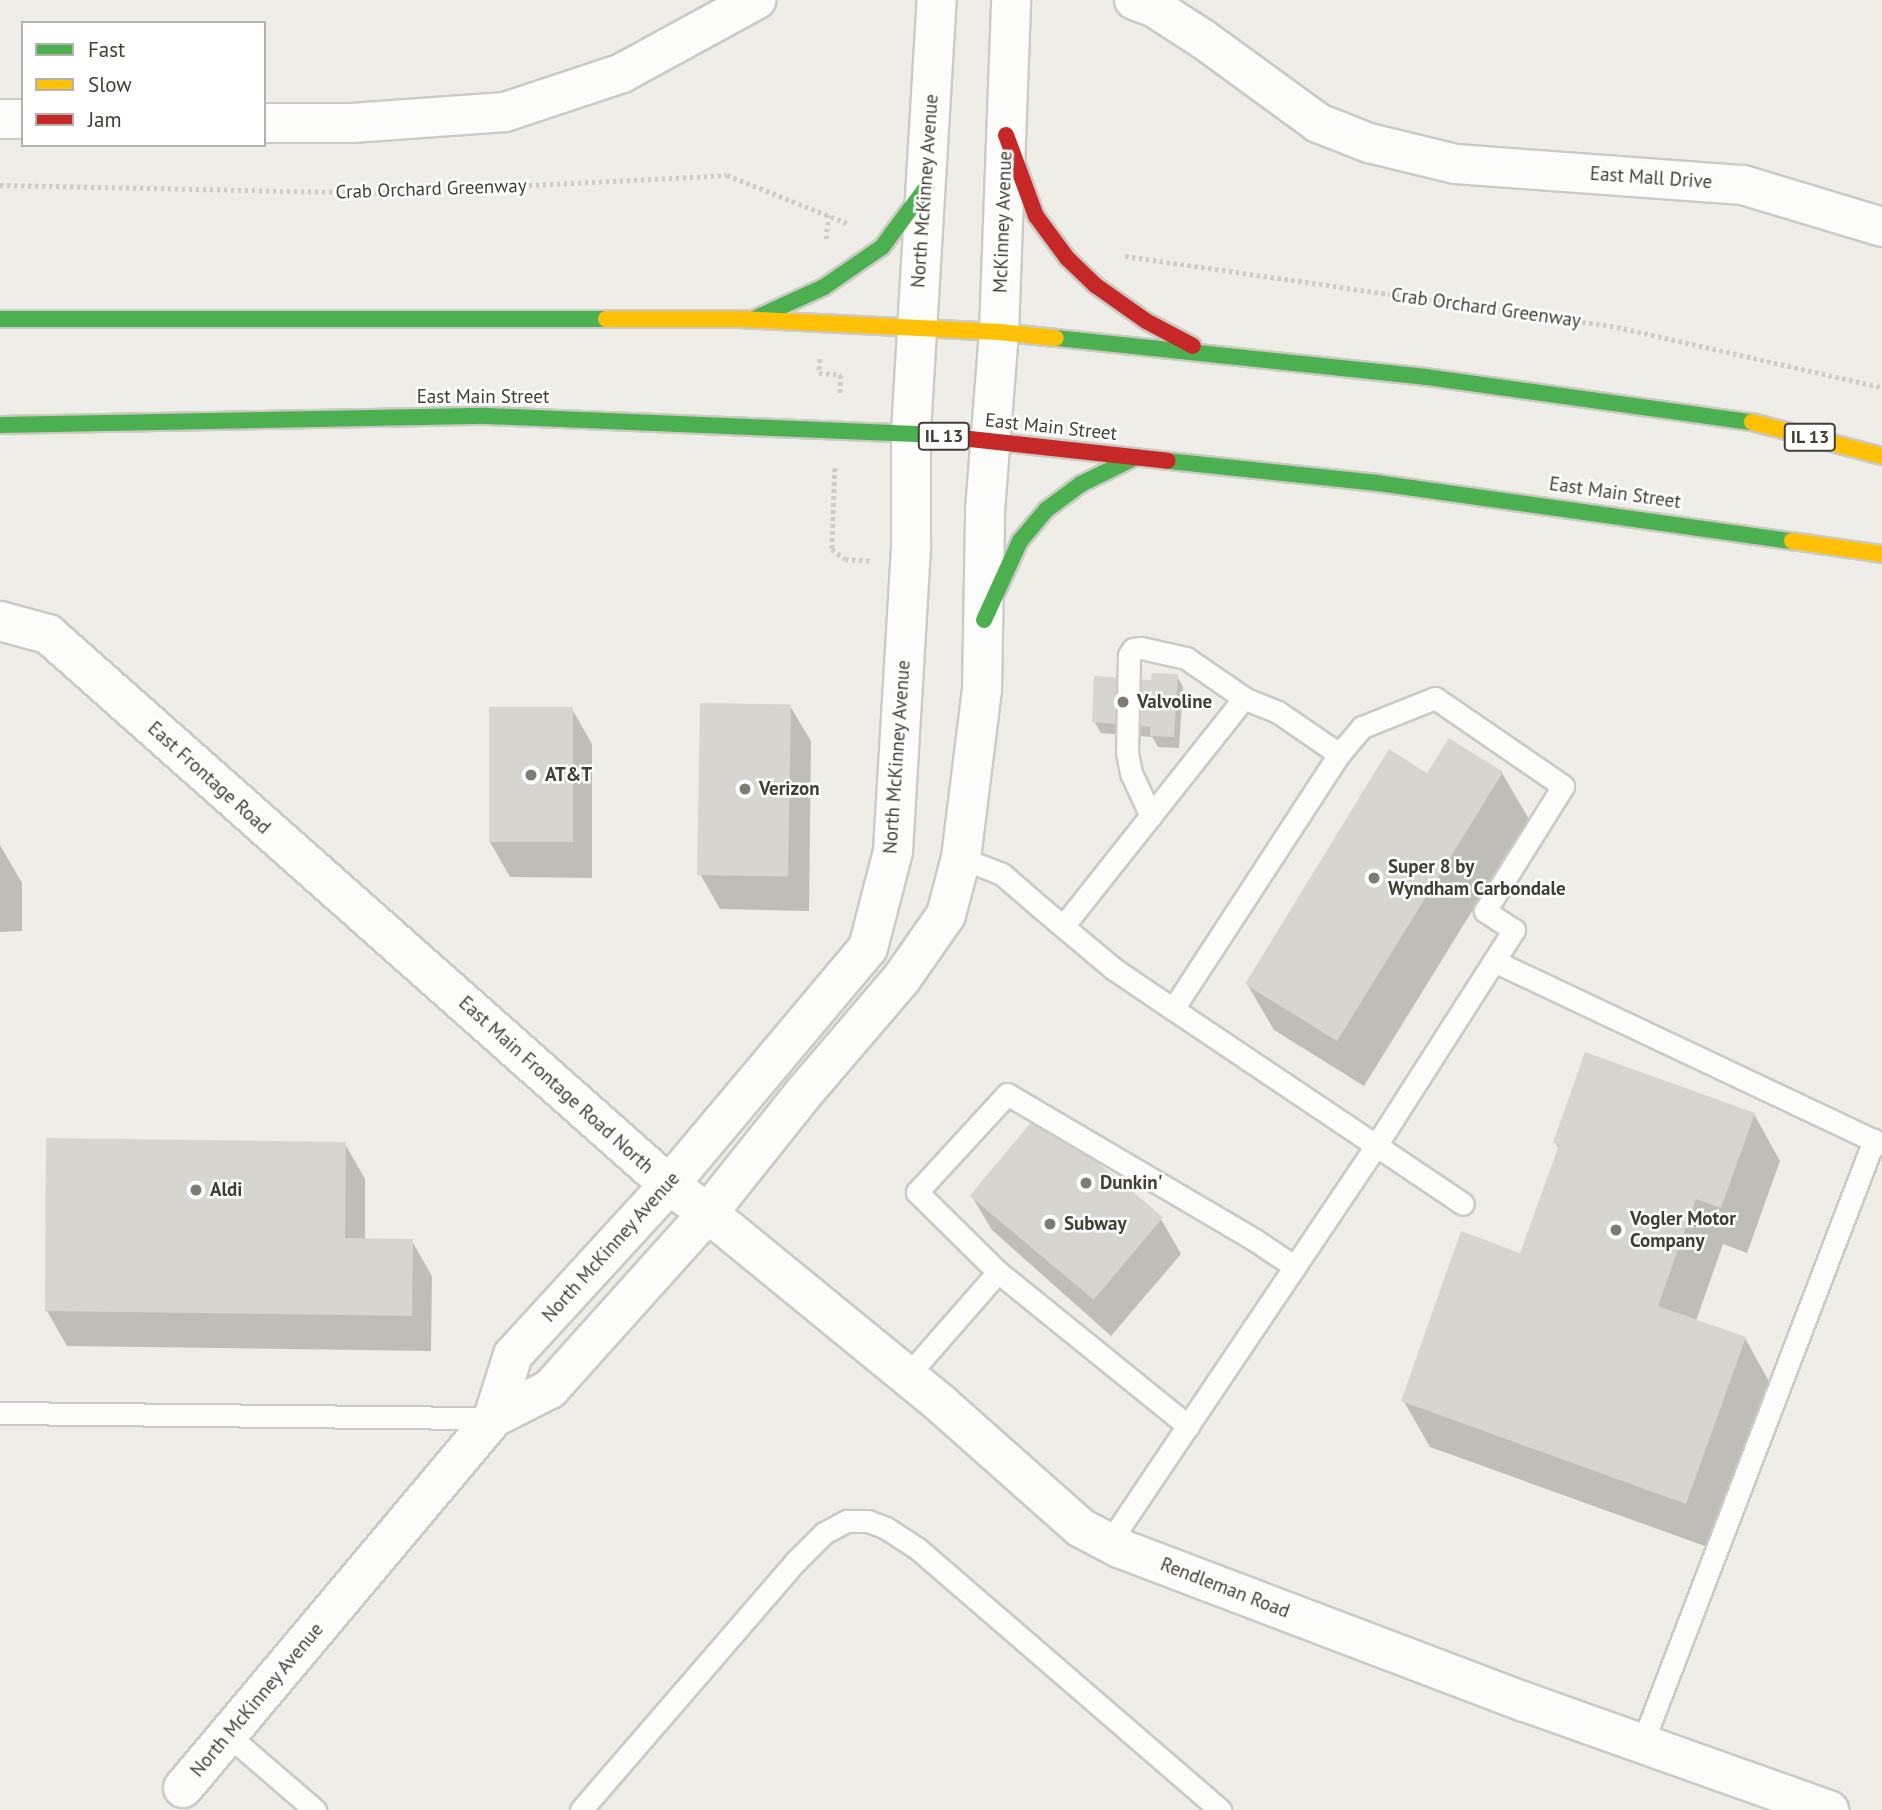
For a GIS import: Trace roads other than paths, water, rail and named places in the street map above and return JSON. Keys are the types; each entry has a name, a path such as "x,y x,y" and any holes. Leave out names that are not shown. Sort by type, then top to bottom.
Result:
{"highway":[{"path":"1006,135 1036,216 1067,258 1096,285 1146,321 1211,356"},
{"path":"751,320 824,287 882,247 926,188"},
{"name":"IL 13","path":"0,319 751,320 999,332 1426,377 1737,418 1882,456"},
{"name":"East Main Street","path":"0,425 487,416 911,432 988,443 1377,483 1882,554"},
{"path":"984,620 1020,541 1046,510 1081,484 1137,457"}],"street":[{"path":"266,122 377,122 505,112 622,73 756,0"},
{"name":"North McKinney Avenue","path":"183,1788 493,1418 513,1355 669,1185 868,948 893,851 911,544 911,432 937,0"},
{"name":"McKinney Avenue","path":"988,443 999,332 1011,0"},
{"name":"East Mall Drive","path":"1134,0 1154,8 1203,39 1318,123 1369,143 1456,164 1743,185 1882,228"},
{"path":"0,119 21,119"},
{"name":"North McKinney Avenue","path":"493,1418 550,1389 708,1213 803,1094 902,978 946,915 961,858 982,690 988,443"},
{"name":"East Frontage Road","path":"0,621 48,634 407,954"},
{"name":"East Main Frontage Road North","path":"407,954 669,1185 708,1213"},
{"name":"Rendleman Road","path":"708,1213 906,1376 1081,1528 1109,1543 1512,1697 1829,1810"}],"lane":[{"path":"1150,816 1131,773 1127,752 1129,655 1133,649 1141,648 1186,658 1244,698 1278,712 1339,754"},
{"path":"1063,926 1244,698"},
{"path":"1109,1543 1375,1147 1514,930 1485,911 1563,786 1435,698 1363,727 1339,754 1173,1009"},
{"path":"961,858 1002,874 1114,969 1463,1204"},
{"path":"1494,961 1878,1142 1642,1744"},
{"path":"1188,1426 998,1272 917,1192 1007,1094 1255,1240 1295,1267"},
{"path":"906,1376 998,1272"},
{"path":"0,1413 493,1418"},
{"path":"581,1810 796,1561 824,1533 847,1521 868,1521 886,1528 918,1549 1220,1810"},
{"path":"228,1735 315,1810"}],"place":[{"name":"Valvoline","path":"1123,702"},
{"name":"AT&T","path":"531,775"},
{"name":"Verizon","path":"745,789"},
{"name":"Super 8 by Wyndham Carbondale","path":"1374,878"},
{"name":"Dunkin'","path":"1086,1183"},
{"name":"Aldi","path":"196,1190"},
{"name":"Subway","path":"1050,1224"},
{"name":"Vogler Motor Company","path":"1616,1230"}]}
